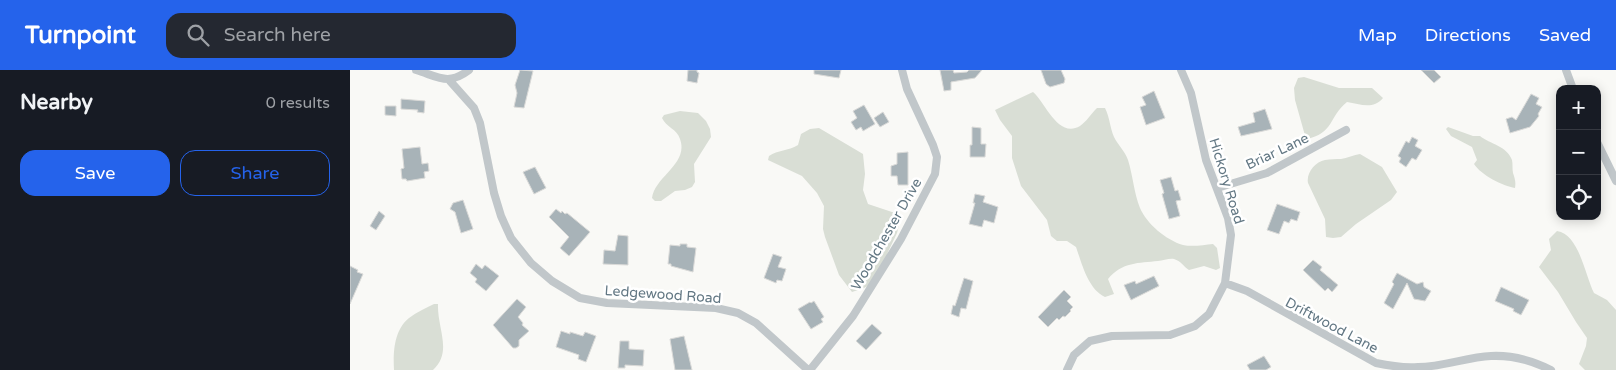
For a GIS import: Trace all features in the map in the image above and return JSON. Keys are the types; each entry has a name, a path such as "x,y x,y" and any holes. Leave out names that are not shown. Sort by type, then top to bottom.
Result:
{"street":[{"path":"416,70 450,81 469,70"},
{"name":"Woodchester Drive","path":"809,370 858,308 901,239 935,174 936,156 933,144 907,89 902,70"},
{"name":"Hickory Road","path":"1067,370 1074,355 1090,341 1112,336 1170,336 1195,326 1209,314 1225,283 1231,235 1228,218 1206,160 1190,93 1182,70"},
{"path":"1566,70 1572,85"},
{"name":"Ledgewood Road","path":"450,81 474,108 480,123 494,193 501,216 511,238 531,263 552,281 580,298 607,304 716,308 738,313 756,323 809,370"},
{"name":"Briar Lane","path":"1217,188 1267,173 1346,130"},
{"path":"1601,150 1616,181"},
{"name":"Driftwood Lane","path":"1225,283 1247,291 1376,363 1395,367 1419,367 1491,356 1510,357 1538,363 1551,370"}],"shaded area":[{"path":"1304,77 1339,88 1372,88 1383,98 1371,105 1347,102 1341,107 1327,129 1315,137 1306,139 1295,100 1294,88 1298,78"},
{"path":"1033,92 1053,118 1065,128 1072,129 1080,126 1097,108 1105,108 1114,137 1128,160 1138,202 1147,220 1164,235 1177,243 1190,246 1213,244 1217,248 1220,268 1216,270 1204,266 1189,270 1174,259 1131,264 1119,269 1108,279 1114,294 1105,297 1099,293 1086,275 1076,247 1067,241 1057,241 1051,236 1047,220 1021,186 1012,158 1012,136 995,110"},
{"path":"680,111 698,113 706,121 711,137 694,164 695,182 692,187 675,191 661,201 655,201 652,198 654,190 676,163 682,148 679,136 662,118 664,115"},
{"path":"1448,127 1473,136 1480,136 1506,151 1512,160 1515,188 1487,176 1477,168 1474,164 1477,160 1472,147 1451,136 1446,129"},
{"path":"819,128 863,154 865,174 863,190 868,204 895,213 899,225 884,267 875,282 852,292 839,275 825,237 823,229 824,206 817,193 802,176 768,160 772,154 798,145 801,134 810,129"},
{"path":"1360,154 1382,167 1397,192 1391,200 1356,224 1341,237 1326,237 1325,219 1308,183 1308,175 1321,161 1341,159"},
{"path":"1557,231 1571,239 1576,247 1594,293 1607,300 1616,310 1616,370 1585,370 1579,364 1587,338 1558,292 1539,267 1551,250 1549,239"},
{"path":"434,304 438,304 443,339 442,355 439,363 433,370 394,370 394,349 400,329 409,318"}],"building":[{"path":"520,70 533,71 524,108 514,107 517,93 515,85"},
{"path":"688,70 697,70 699,73 697,83 687,81"},
{"path":"814,70 841,70 839,78 814,74"},
{"path":"940,70 953,70 954,73 982,70 975,78 951,82 951,90 944,91"},
{"path":"1041,70 1061,70 1065,79 1064,83 1050,87 1046,84"},
{"path":"1421,70 1434,70 1441,77 1434,83"},
{"path":"1154,91 1165,118 1146,125 1140,107 1146,105 1142,97"},
{"path":"1531,94 1539,98 1536,104 1542,107 1538,114 1539,116 1530,127 1510,133 1506,119 1512,117 1516,120"},
{"path":"401,99 425,101 424,113 417,112 418,110 401,109"},
{"path":"864,105 875,124 863,131 861,127 856,130 851,122 857,118 853,111"},
{"path":"385,106 396,106 396,116 385,115"},
{"path":"1265,109 1272,129 1241,136 1238,127 1255,122 1253,113"},
{"path":"883,112 889,122 880,127 874,118"},
{"path":"972,127 981,128 981,144 986,144 985,157 970,157"},
{"path":"1412,137 1418,140 1415,146 1422,150 1416,160 1412,158 1406,167 1399,162 1401,158 1398,156 1406,141 1409,143"},
{"path":"420,147 422,164 428,163 429,171 424,172 425,178 407,181 402,179 401,169 404,168 402,149"},
{"path":"908,152 908,185 898,185 897,176 891,176 891,166 897,164 897,153"},
{"path":"535,167 546,188 534,194 523,172"},
{"path":"1171,177 1175,191 1178,190 1181,200 1176,201 1180,216 1169,219 1160,180"},
{"path":"975,194 985,196 983,202 998,207 994,223 984,220 982,227 969,224 975,203 973,203"},
{"path":"463,200 473,229 461,233 455,212 450,209 453,203"},
{"path":"1277,204 1300,212 1297,221 1291,219 1289,223 1284,221 1279,234 1267,230"},
{"path":"556,209 561,213 562,211 565,214 567,213 590,232 569,256 560,248 569,237 549,217"},
{"path":"379,211 385,216 376,230 370,226"},
{"path":"618,235 628,236 628,265 603,264 604,250 615,251"},
{"path":"680,244 687,244 687,247 696,248 693,272 668,264 670,245 680,246"},
{"path":"773,254 782,257 778,267 786,269 782,281 777,280 776,283 764,278"},
{"path":"1313,260 1322,267 1320,270 1338,285 1332,292 1328,288 1325,291 1303,270"},
{"path":"476,264 482,269 485,265 499,276 486,291 475,282 477,279 470,273"},
{"path":"350,266 363,274 350,304"},
{"path":"1397,273 1417,284 1423,282 1424,287 1431,291 1425,301 1414,299 1407,283 1393,309 1384,303 1394,284 1392,282"},
{"path":"1154,276 1159,286 1131,300 1124,285 1135,281 1136,284"},
{"path":"964,278 973,281 966,309 961,308 959,317 951,314"},
{"path":"1501,287 1529,300 1521,315 1513,311 1514,309 1495,301"},
{"path":"1064,290 1071,297 1067,301 1073,307 1065,317 1063,316 1059,320 1057,318 1048,327 1038,317"},
{"path":"517,299 526,307 518,317 523,323 522,325 529,331 519,340 519,346 513,348 493,325"},
{"path":"814,301 824,317 821,319 823,322 811,329 798,309"},
{"path":"872,324 882,333 866,350 856,341"},
{"path":"561,331 583,336 585,332 596,336 586,362 578,359 579,355 556,347"},
{"path":"684,336 692,370 675,370 670,339"},
{"path":"620,341 629,341 629,349 644,350 643,366 625,365 625,368 618,368"},
{"path":"1264,356 1271,367 1266,370 1250,370 1247,365"}]}
